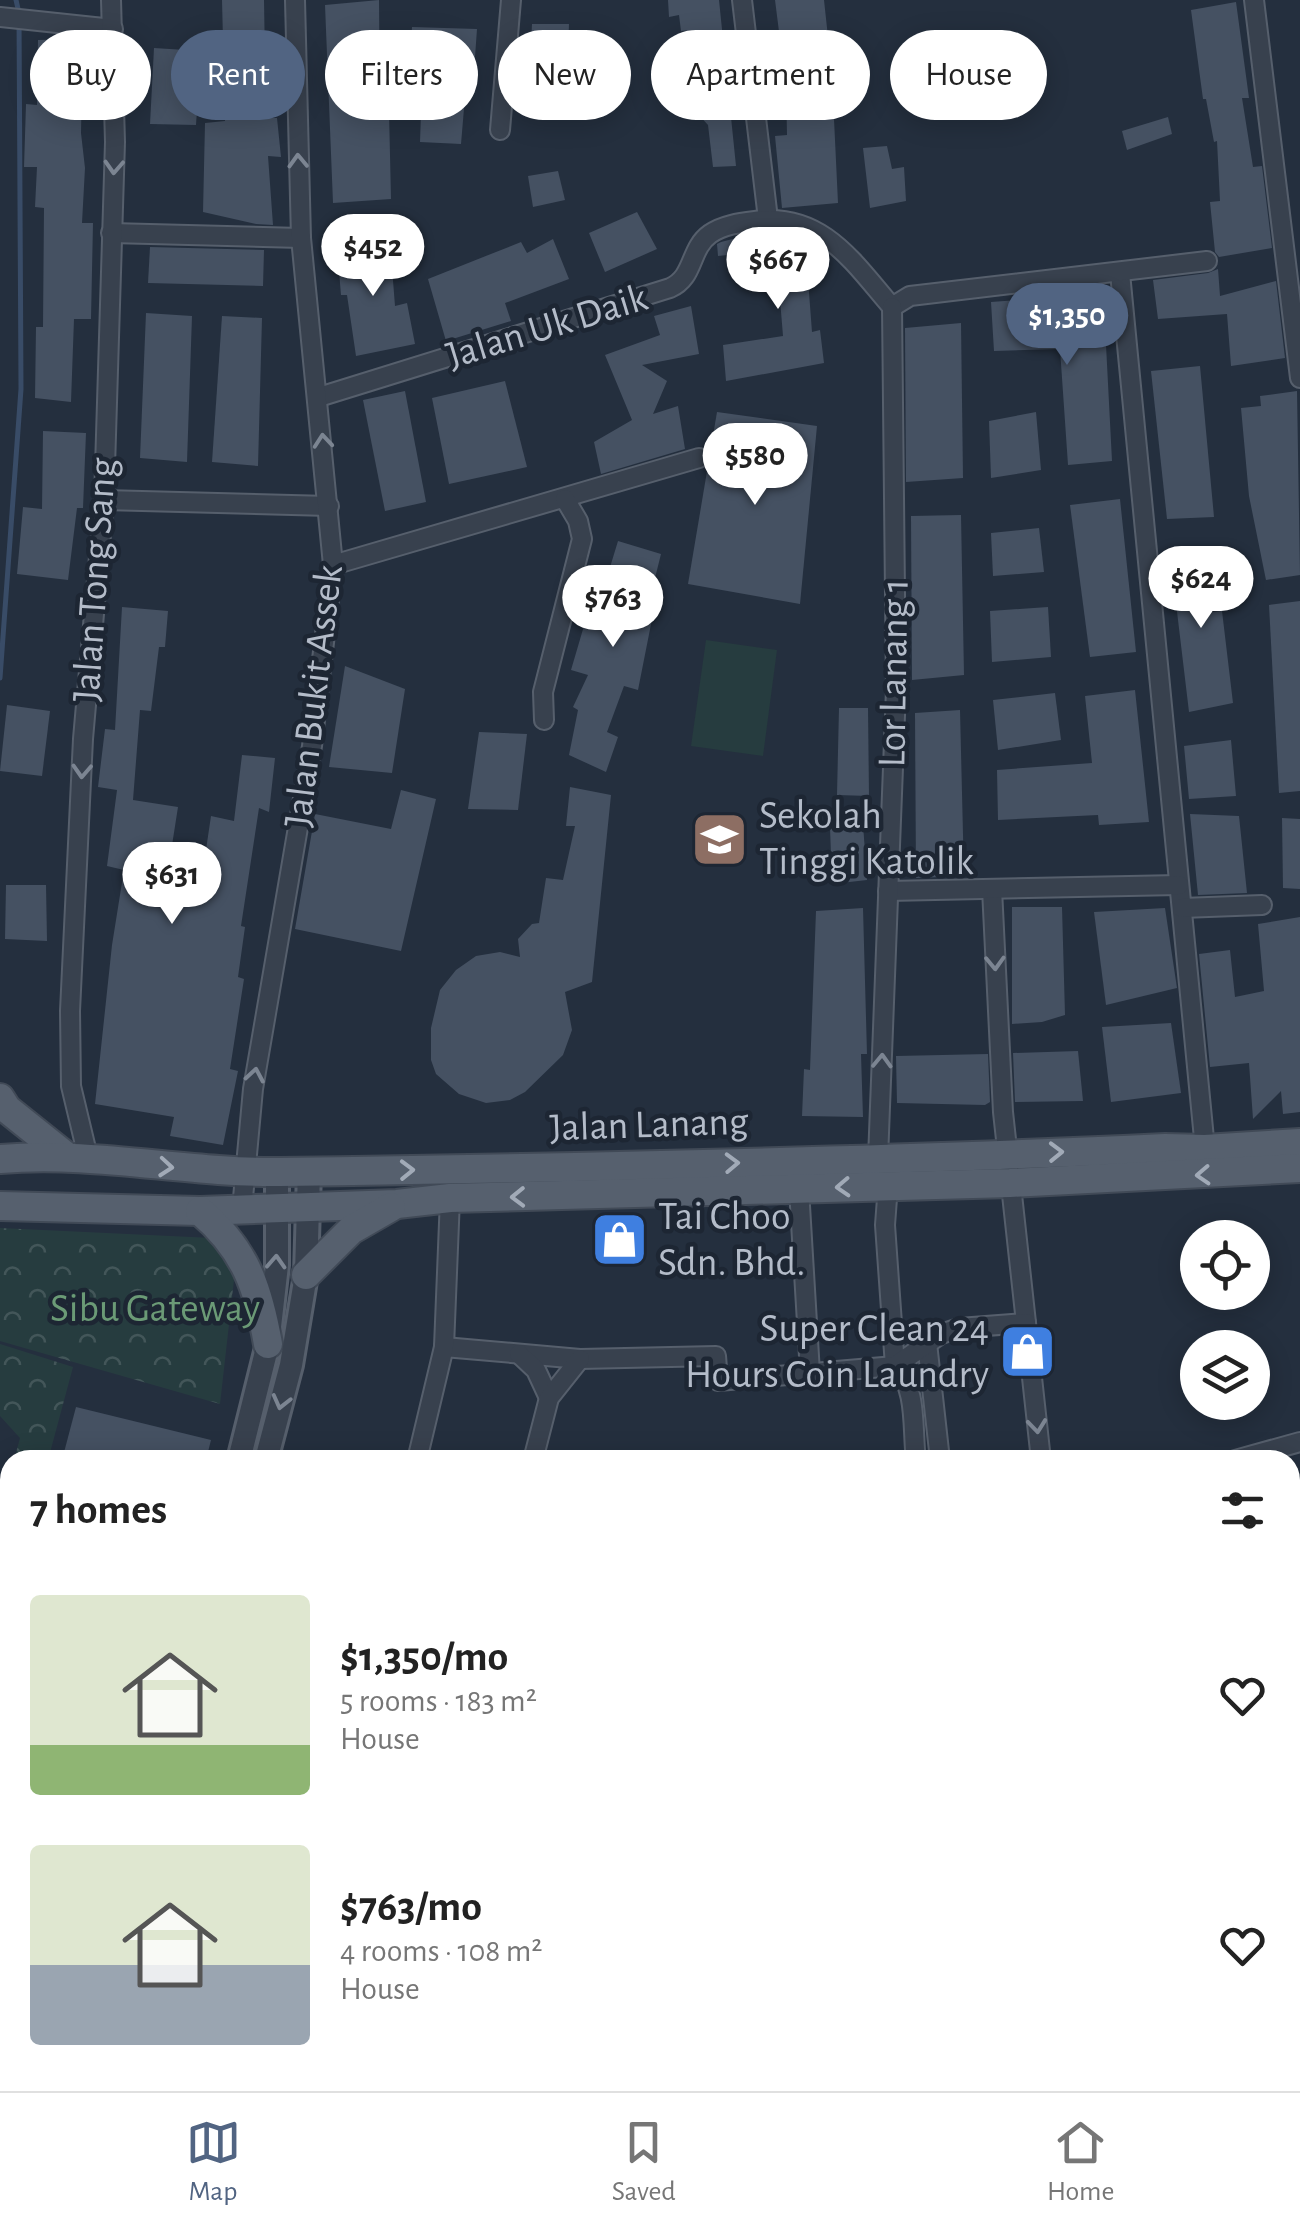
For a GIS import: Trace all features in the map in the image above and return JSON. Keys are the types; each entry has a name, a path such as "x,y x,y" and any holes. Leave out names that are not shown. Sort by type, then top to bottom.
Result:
{"main road":[{"path":"0,1098 7,1109 77,1157"},
{"name":"Jalan Lanang","path":"1009,1168 1166,1148 1300,1143"},
{"name":"Jalan Lanang","path":"0,1160 77,1157 244,1172 1300,1168"},
{"name":"Jalan Lanang","path":"0,1206 200,1211 397,1204 450,1198 799,1189 883,1172"},
{"path":"0,1184 45,1206"},
{"path":"306,1275 351,1230 397,1204"},
{"path":"200,1211 222,1229 247,1268 259,1296 268,1344"}],"street":[{"name":"Jalan Tong Sang","path":"111,0 113,30"},
{"name":"Jalan Bukit Assek","path":"242,1209 253,1089 312,746 334,565 301,238 295,0"},
{"path":"500,130 510,0"},
{"path":"742,0 768,220"},
{"path":"1254,0 1300,378"},
{"path":"0,17 113,30"},
{"name":"Jalan Tong Sang","path":"77,1157 70,1086 70,1011 83,739 104,500 115,120"},
{"name":"Jalan Uk Daik","path":"319,397 670,288 690,272 698,249 713,232 732,224 768,220 818,230 835,243 892,307"},
{"path":"110,233 301,238"},
{"path":"892,307 910,296 1208,261"},
{"path":"1120,273 1205,1149"},
{"name":"Lor Lanang 1","path":"892,307 896,688 883,1172 895,1366 903,1373 909,1389 915,1450"},
{"path":"334,565 699,458"},
{"path":"544,720 543,692 582,539 565,499"},
{"path":"104,500 329,506"},
{"path":"888,891 1179,885"},
{"path":"992,889 1009,1168 1040,1450"},
{"path":"1182,908 1262,904"},
{"path":"269,1450 291,1365 306,1275 309,1171"},
{"path":"241,1450 268,1344 276,1265 276,1172"},
{"path":"799,1189 810,1373"},
{"path":"419,1450 444,1347 450,1198"},
{"path":"444,1347 580,1359 716,1356 718,1381 895,1366 927,1343 959,1328 1026,1323"},
{"path":"927,1343 939,1450"},
{"path":"519,1354 536,1370 549,1398"},
{"path":"536,1450 549,1398 580,1359"},
{"path":"1272,1450 1300,1442"}],"green space":[{"path":"706,640 777,650 763,756 691,746"},
{"name":"Sibu Gateway","path":"0,1228 212,1238 236,1262 220,1404 0,1341"},
{"path":"0,1344 73,1367 51,1450 17,1450 20,1438 0,1416"}],"building":[{"path":"222,0 264,0 265,30 223,30"},
{"path":"379,0 379,30 326,30 325,5"},
{"path":"668,0 719,0 722,30 681,30 679,15 669,17"},
{"path":"775,0 824,0 827,30 779,30"},
{"path":"1236,2 1249,98 1242,98 1253,167 1262,166 1272,248 1219,257 1215,252 1210,202 1220,201 1217,141 1214,142 1203,99 1191,10"},
{"path":"532,24 569,24 569,30 532,30"},
{"path":"412,27 477,29 477,30 412,30"},
{"path":"154,48 171,49 171,120 196,120 196,125 150,124"},
{"path":"26,104 30,104 30,120 81,120 85,168 82,223 93,223 91,319 74,319 71,402 35,398 36,327 43,327 44,208 35,207 37,167 24,167"},
{"path":"1168,117 1172,134 1127,150 1122,131"},
{"path":"277,120 281,157 268,156 273,225 203,212 205,123"},
{"path":"330,120 389,120 391,199 333,203"},
{"path":"421,120 463,120 461,144 420,142"},
{"path":"703,120 731,120 736,166 713,167 708,125"},
{"path":"787,120 834,120 838,203 782,208 775,136 787,135"},
{"path":"887,146 892,169 904,167 906,201 870,208 863,148"},
{"path":"558,171 565,200 533,207 528,176"},
{"path":"637,212 657,249 605,272 589,233"},
{"path":"756,233 778,233 805,240 812,332 820,330 824,363 726,381 723,345 783,336 776,250 718,256 717,244"},
{"path":"553,239 569,279 505,303 511,321 446,341 428,279 521,242 527,253"},
{"path":"390,242 395,306 407,303 415,344 356,356 347,295 341,295 337,247"},
{"path":"150,247 264,250 263,286 148,283"},
{"path":"1218,269 1220,296 1276,281 1285,358 1231,366 1227,314 1158,319 1153,280"},
{"path":"1034,299 1035,314 1104,306 1112,461 1068,465 1060,349 994,351 991,302"},
{"path":"691,306 699,354 642,365 667,381 653,414 678,406 685,449 601,474 594,442 632,420 605,355 660,335 654,316"},
{"path":"146,313 192,316 187,462 140,458"},
{"path":"222,316 262,318 258,466 212,462"},
{"path":"961,323 963,478 906,482 905,328"},
{"path":"1200,366 1214,517 1167,519 1151,371"},
{"path":"505,381 527,467 449,484 432,398"},
{"path":"405,391 426,502 385,511 363,400"},
{"path":"1297,391 1300,575 1266,580 1249,496 1241,408 1261,406 1260,396"},
{"path":"717,412 817,426 800,604 688,584"},
{"path":"1036,412 1041,470 991,478 989,421"},
{"path":"43,431 86,433 83,508 77,508 68,580 17,574 23,507 42,509"},
{"path":"1120,499 1136,652 1090,657 1070,505"},
{"path":"961,515 964,675 912,680 911,516"},
{"path":"1039,528 1044,572 993,576 991,533"},
{"path":"618,541 661,554 649,602 655,604 638,690 624,686 607,732 618,737 606,772 569,755 578,710 573,707 588,675 571,670 596,585 604,587"},
{"path":"1214,548 1219,588 1199,592 1202,613 1222,611 1233,703 1189,712 1170,553"},
{"path":"1300,601 1300,791 1279,793 1269,605"},
{"path":"122,607 168,611 165,647 159,647 151,711 140,710 133,800 178,807 165,890 199,897 211,816 234,821 242,755 275,758 269,812 259,808 241,926 245,927 238,977 244,979 230,1069 238,1071 223,1145 170,1136 174,1117 95,1104 124,870 107,866 117,790 98,787 105,729 115,730"},
{"path":"1048,607 1051,657 992,662 990,611"},
{"path":"345,666 405,689 392,773 329,767"},
{"path":"1135,690 1149,822 1099,825 1098,815 998,820 997,770 1092,763 1085,696"},
{"path":"1055,693 1061,740 998,750 993,700"},
{"path":"7,705 50,711 42,776 0,771"},
{"path":"839,708 868,708 869,796 837,795"},
{"path":"960,710 964,876 916,878 915,713"},
{"path":"479,732 527,734 518,810 468,809"},
{"path":"1231,740 1236,796 1189,799 1184,746"},
{"path":"570,787 611,795 592,982 565,992 572,1030 563,1055 525,1092 510,1100 486,1103 459,1094 436,1074 431,1060 431,1028 440,990 456,970 476,956 500,952 520,957 518,939 532,924 539,923 546,878 563,880 575,826 566,826"},
{"path":"401,790 436,799 401,951 295,929 315,814 391,829"},
{"path":"1190,814 1239,816 1247,893 1198,895"},
{"path":"1282,818 1300,819 1300,889 1283,888"},
{"path":"863,824 867,880 832,884 830,827"},
{"path":"6,885 46,885 47,941 5,939"},
{"path":"1012,907 1062,907 1065,1015 1042,1022 1012,1024"},
{"path":"863,908 867,1054 861,1054 863,1117 802,1116 804,1069 810,1070 816,911"},
{"path":"1165,908 1177,988 1106,1005 1094,912"},
{"path":"1300,917 1300,1112 1283,1114 1281,1091 1253,1119 1249,1063 1210,1067 1199,954 1230,950 1235,997 1264,991 1258,924"},
{"path":"1171,1023 1181,1093 1111,1102 1102,1027"},
{"path":"1078,1051 1083,1101 1015,1102 1013,1053"},
{"path":"988,1054 990,1102 985,1105 897,1103 896,1056"},
{"path":"76,1407 211,1440 208,1450 65,1450"}],"waterway":[{"path":"0,678 21,389 16,0"}],"place":[{"name":"Sekolah Tinggi Katolik","path":"720,839"},
{"name":"Tai Choo Sdn. Bhd.","path":"619,1240"},
{"name":"Super Clean 24 Hours Coin Laundry","path":"1028,1352"}]}
